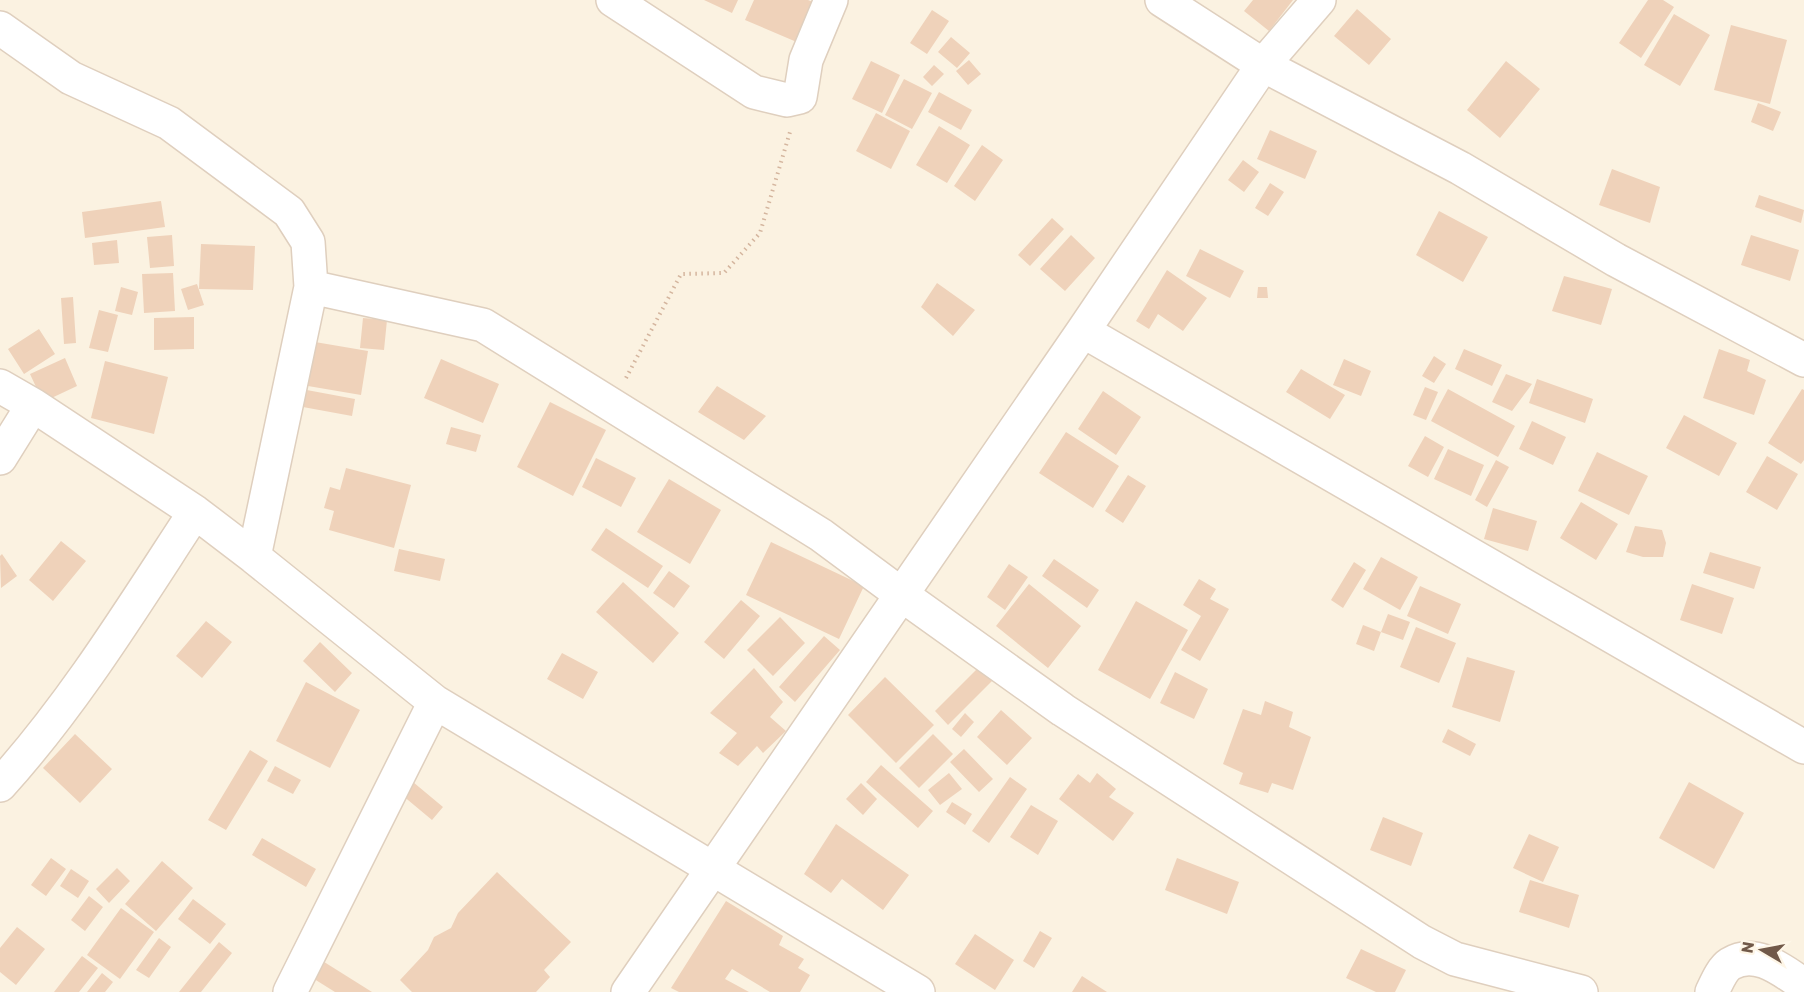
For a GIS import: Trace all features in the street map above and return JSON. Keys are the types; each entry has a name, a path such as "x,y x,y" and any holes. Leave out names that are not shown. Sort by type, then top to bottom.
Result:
{"street":[{"path":"613,0 754,92 787,100 800,97 806,60 831,0"},
{"path":"1162,0 1263,65 1460,168 1616,260 1804,360"},
{"path":"628,992 1083,331 1263,65 1319,0"},
{"path":"0,28 71,78 169,123 288,212 308,242 311,287 255,557"},
{"path":"311,287 483,325 821,535 1063,710 1422,942 1455,959 1581,992"},
{"path":"1083,331 1804,747"},
{"path":"0,386 33,405 195,512 255,557 435,702 918,992"},
{"path":"0,458 33,405"},
{"path":"0,785 27,755 104,651 195,512"},
{"path":"295,990 435,702"},
{"path":"1712,992 1728,965 1746,958 1771,963 1804,985"}],"path":[{"path":"612,405 681,274 724,273 760,233 800,97"}],"building":[{"path":"704,0 738,0 732,13"},
{"path":"754,0 808,0 815,3 799,43 745,20"},
{"path":"1253,0 1293,0 1269,31 1244,11"},
{"path":"1648,0 1663,0 1674,7 1641,58 1619,43"},
{"path":"1357,9 1391,39 1369,65 1334,36"},
{"path":"932,10 949,21 927,54 910,43"},
{"path":"1674,14 1710,35 1680,86 1644,65"},
{"path":"1731,25 1787,40 1770,104 1714,90"},
{"path":"951,37 970,53 957,68 938,52"},
{"path":"969,60 981,74 968,85 956,71"},
{"path":"871,61 900,75 882,113 852,99"},
{"path":"1506,61 1540,89 1500,138 1467,110"},
{"path":"934,65 944,74 932,86 923,77"},
{"path":"904,79 932,93 912,129 885,115"},
{"path":"939,92 972,110 961,130 928,112"},
{"path":"1758,103 1781,112 1773,131 1751,122"},
{"path":"876,113 910,131 891,169 856,151"},
{"path":"939,126 970,145 947,183 916,165"},
{"path":"1270,130 1317,151 1305,179 1257,159"},
{"path":"982,145 1003,160 975,201 954,186"},
{"path":"1243,160 1259,172 1244,192 1228,180"},
{"path":"1612,169 1660,187 1650,223 1599,205"},
{"path":"1270,183 1284,192 1268,216 1255,208"},
{"path":"1759,195 1804,210 1801,223 1755,207"},
{"path":"161,201 165,227 85,238 82,212"},
{"path":"1439,211 1488,237 1463,282 1416,255"},
{"path":"1052,218 1064,229 1030,266 1018,255"},
{"path":"172,235 174,266 150,268 147,237"},
{"path":"1071,235 1095,258 1065,291 1040,269"},
{"path":"1751,235 1799,250 1790,281 1741,265"},
{"path":"117,240 119,263 94,265 92,243"},
{"path":"201,244 255,246 253,290 199,289"},
{"path":"1200,249 1244,271 1230,298 1186,276"},
{"path":"1167,270 1207,298 1183,331 1158,314 1149,329 1136,321"},
{"path":"173,273 175,311 144,313 142,274"},
{"path":"1564,276 1612,289 1601,325 1552,311"},
{"path":"937,283 975,310 953,336 921,307"},
{"path":"197,284 204,305 188,310 181,289"},
{"path":"121,287 138,292 132,315 115,311"},
{"path":"1258,287 1267,287 1268,298 1257,298"},
{"path":"73,297 76,343 64,344 61,298"},
{"path":"99,310 118,315 108,352 89,348"},
{"path":"194,317 194,349 154,350 154,318"},
{"path":"363,318 387,320 384,350 360,348"},
{"path":"39,329 55,354 24,374 8,349"},
{"path":"315,342 368,351 361,395 308,386"},
{"path":"1464,349 1502,365 1492,386 1455,369"},
{"path":"1719,349 1750,360 1747,371 1766,380 1754,415 1703,398"},
{"path":"1434,356 1446,364 1434,383 1422,376"},
{"path":"65,358 77,386 43,402 30,374"},
{"path":"441,359 499,384 483,423 424,398"},
{"path":"1344,359 1371,371 1361,396 1333,385"},
{"path":"105,361 168,377 154,434 91,418"},
{"path":"1301,369 1345,395 1330,419 1286,392"},
{"path":"1506,374 1532,384 1512,411 1492,402"},
{"path":"1537,379 1593,399 1585,423 1529,403"},
{"path":"717,386 766,416 744,440 698,412"},
{"path":"1425,387 1438,392 1426,420 1413,415"},
{"path":"296,388 355,399 352,416 292,405"},
{"path":"1448,389 1515,426 1498,457 1431,421"},
{"path":"1802,389 1804,390 1804,460 1801,464 1768,443"},
{"path":"1103,391 1141,417 1116,455 1078,429"},
{"path":"550,402 606,430 573,496 517,467"},
{"path":"1684,415 1737,443 1719,476 1666,448"},
{"path":"1532,421 1566,437 1553,465 1519,449"},
{"path":"451,427 481,435 476,452 446,444"},
{"path":"1066,432 1119,466 1093,508 1039,473"},
{"path":"1425,436 1444,447 1428,477 1408,466"},
{"path":"1448,449 1484,465 1471,496 1434,479"},
{"path":"1597,452 1648,476 1629,515 1578,491"},
{"path":"1767,456 1798,474 1777,510 1746,492"},
{"path":"596,458 636,478 621,507 582,487"},
{"path":"1496,460 1509,467 1487,507 1475,500"},
{"path":"346,468 411,485 394,548 329,530 334,511 324,508 330,487 340,490"},
{"path":"1128,475 1146,486 1123,523 1105,511"},
{"path":"669,479 721,510 690,564 637,532"},
{"path":"1581,502 1618,524 1596,560 1560,538"},
{"path":"1493,508 1537,521 1528,551 1484,539"},
{"path":"1635,526 1662,530 1666,543 1663,557 1643,557 1626,552"},
{"path":"606,528 663,566 648,588 591,550"},
{"path":"61,541 86,561 53,601 29,580"},
{"path":"771,542 864,586 839,639 746,595"},
{"path":"399,549 445,559 440,581 394,571"},
{"path":"1710,552 1761,567 1754,589 1703,573"},
{"path":"2,554 17,576 1,588 0,556"},
{"path":"1381,557 1418,577 1400,610 1363,589"},
{"path":"1054,559 1099,590 1087,608 1042,576"},
{"path":"1354,562 1366,570 1343,608 1331,600"},
{"path":"1009,564 1028,577 1005,610 987,597"},
{"path":"669,571 690,586 674,608 653,593"},
{"path":"1199,579 1216,589 1210,599 1229,609 1200,661 1181,650 1201,616 1183,605"},
{"path":"623,582 679,633 653,663 596,612"},
{"path":"1029,584 1081,626 1048,668 996,626"},
{"path":"1692,584 1734,598 1722,634 1680,620"},
{"path":"1420,586 1461,604 1448,634 1407,616"},
{"path":"741,600 760,616 724,659 704,642"},
{"path":"1136,601 1188,630 1150,699 1098,670"},
{"path":"1388,614 1410,622 1403,640 1381,632"},
{"path":"780,617 805,643 773,676 747,650"},
{"path":"206,621 232,642 202,678 176,656"},
{"path":"1363,625 1381,632 1374,651 1356,644"},
{"path":"1416,627 1456,643 1439,683 1400,667"},
{"path":"824,636 840,650 795,702 779,687"},
{"path":"320,642 352,673 335,692 303,661"},
{"path":"562,653 598,672 583,699 547,679"},
{"path":"1467,657 1515,671 1500,722 1452,707"},
{"path":"981,665 994,679 948,725 935,711"},
{"path":"754,668 783,702 770,717 786,731 763,753 757,746 738,766 719,753 737,733 710,713"},
{"path":"1175,672 1208,689 1194,719 1160,703"},
{"path":"885,677 934,725 896,763 848,715"},
{"path":"306,682 360,710 330,768 276,741"},
{"path":"1265,701 1293,712 1289,727 1311,737 1293,790 1272,783 1268,793 1239,784 1243,773 1223,764 1243,709 1261,715"},
{"path":"1001,710 1032,738 1007,765 977,737"},
{"path":"965,713 974,722 961,737 952,729"},
{"path":"1448,729 1476,744 1470,756 1442,742"},
{"path":"75,734 112,769 80,803 43,768"},
{"path":"933,734 953,754 919,788 899,768"},
{"path":"964,749 993,779 979,792 950,762"},
{"path":"250,750 268,761 226,830 208,820"},
{"path":"881,765 933,811 918,828 866,782"},
{"path":"275,766 301,780 293,794 267,781"},
{"path":"949,773 962,789 940,805 928,790"},
{"path":"1097,773 1116,789 1109,797 1134,813 1113,841 1059,799 1078,774 1090,783"},
{"path":"1010,777 1027,789 989,843 972,831"},
{"path":"413,782 443,807 432,820 402,795"},
{"path":"1689,782 1744,813 1714,869 1659,838"},
{"path":"861,783 877,799 863,815 846,799"},
{"path":"952,802 972,814 965,825 946,812"},
{"path":"1031,805 1058,821 1038,855 1010,837"},
{"path":"1383,817 1423,833 1411,866 1370,850"},
{"path":"836,824 909,875 883,910 842,879 831,893 804,874"},
{"path":"1529,834 1559,847 1543,882 1513,868"},
{"path":"262,838 316,869 306,887 252,855"},
{"path":"51,858 66,869 46,896 31,885"},
{"path":"1177,858 1239,882 1227,914 1165,890"},
{"path":"162,861 193,888 156,931 125,904"},
{"path":"117,868 130,881 109,903 96,889"},
{"path":"71,869 89,881 78,898 60,886"},
{"path":"497,872 571,942 544,970 550,977 536,992 412,992 400,980 428,950 434,937 451,928 458,913"},
{"path":"1530,880 1579,895 1569,928 1519,912"},
{"path":"89,896 103,907 85,931 71,920"},
{"path":"193,899 226,924 210,944 178,919"},
{"path":"726,901 783,936 779,945 804,959 798,968 810,975 800,992 770,992 732,969 725,979 749,992 679,992 671,988"},
{"path":"121,908 154,932 120,979 87,955"},
{"path":"17,927 45,949 16,985 0,972 0,948"},
{"path":"1040,931 1052,938 1034,968 1023,961"},
{"path":"975,934 1014,960 995,990 955,964"},
{"path":"159,938 171,947 149,978 136,970"},
{"path":"219,942 232,953 201,992 179,992"},
{"path":"1361,949 1406,970 1395,992 1376,992 1346,978"},
{"path":"82,956 98,968 79,992 54,992"},
{"path":"321,960 372,992 335,992 311,977"},
{"path":"102,973 113,982 105,992 87,992"},
{"path":"1082,976 1107,992 1072,992"}]}
